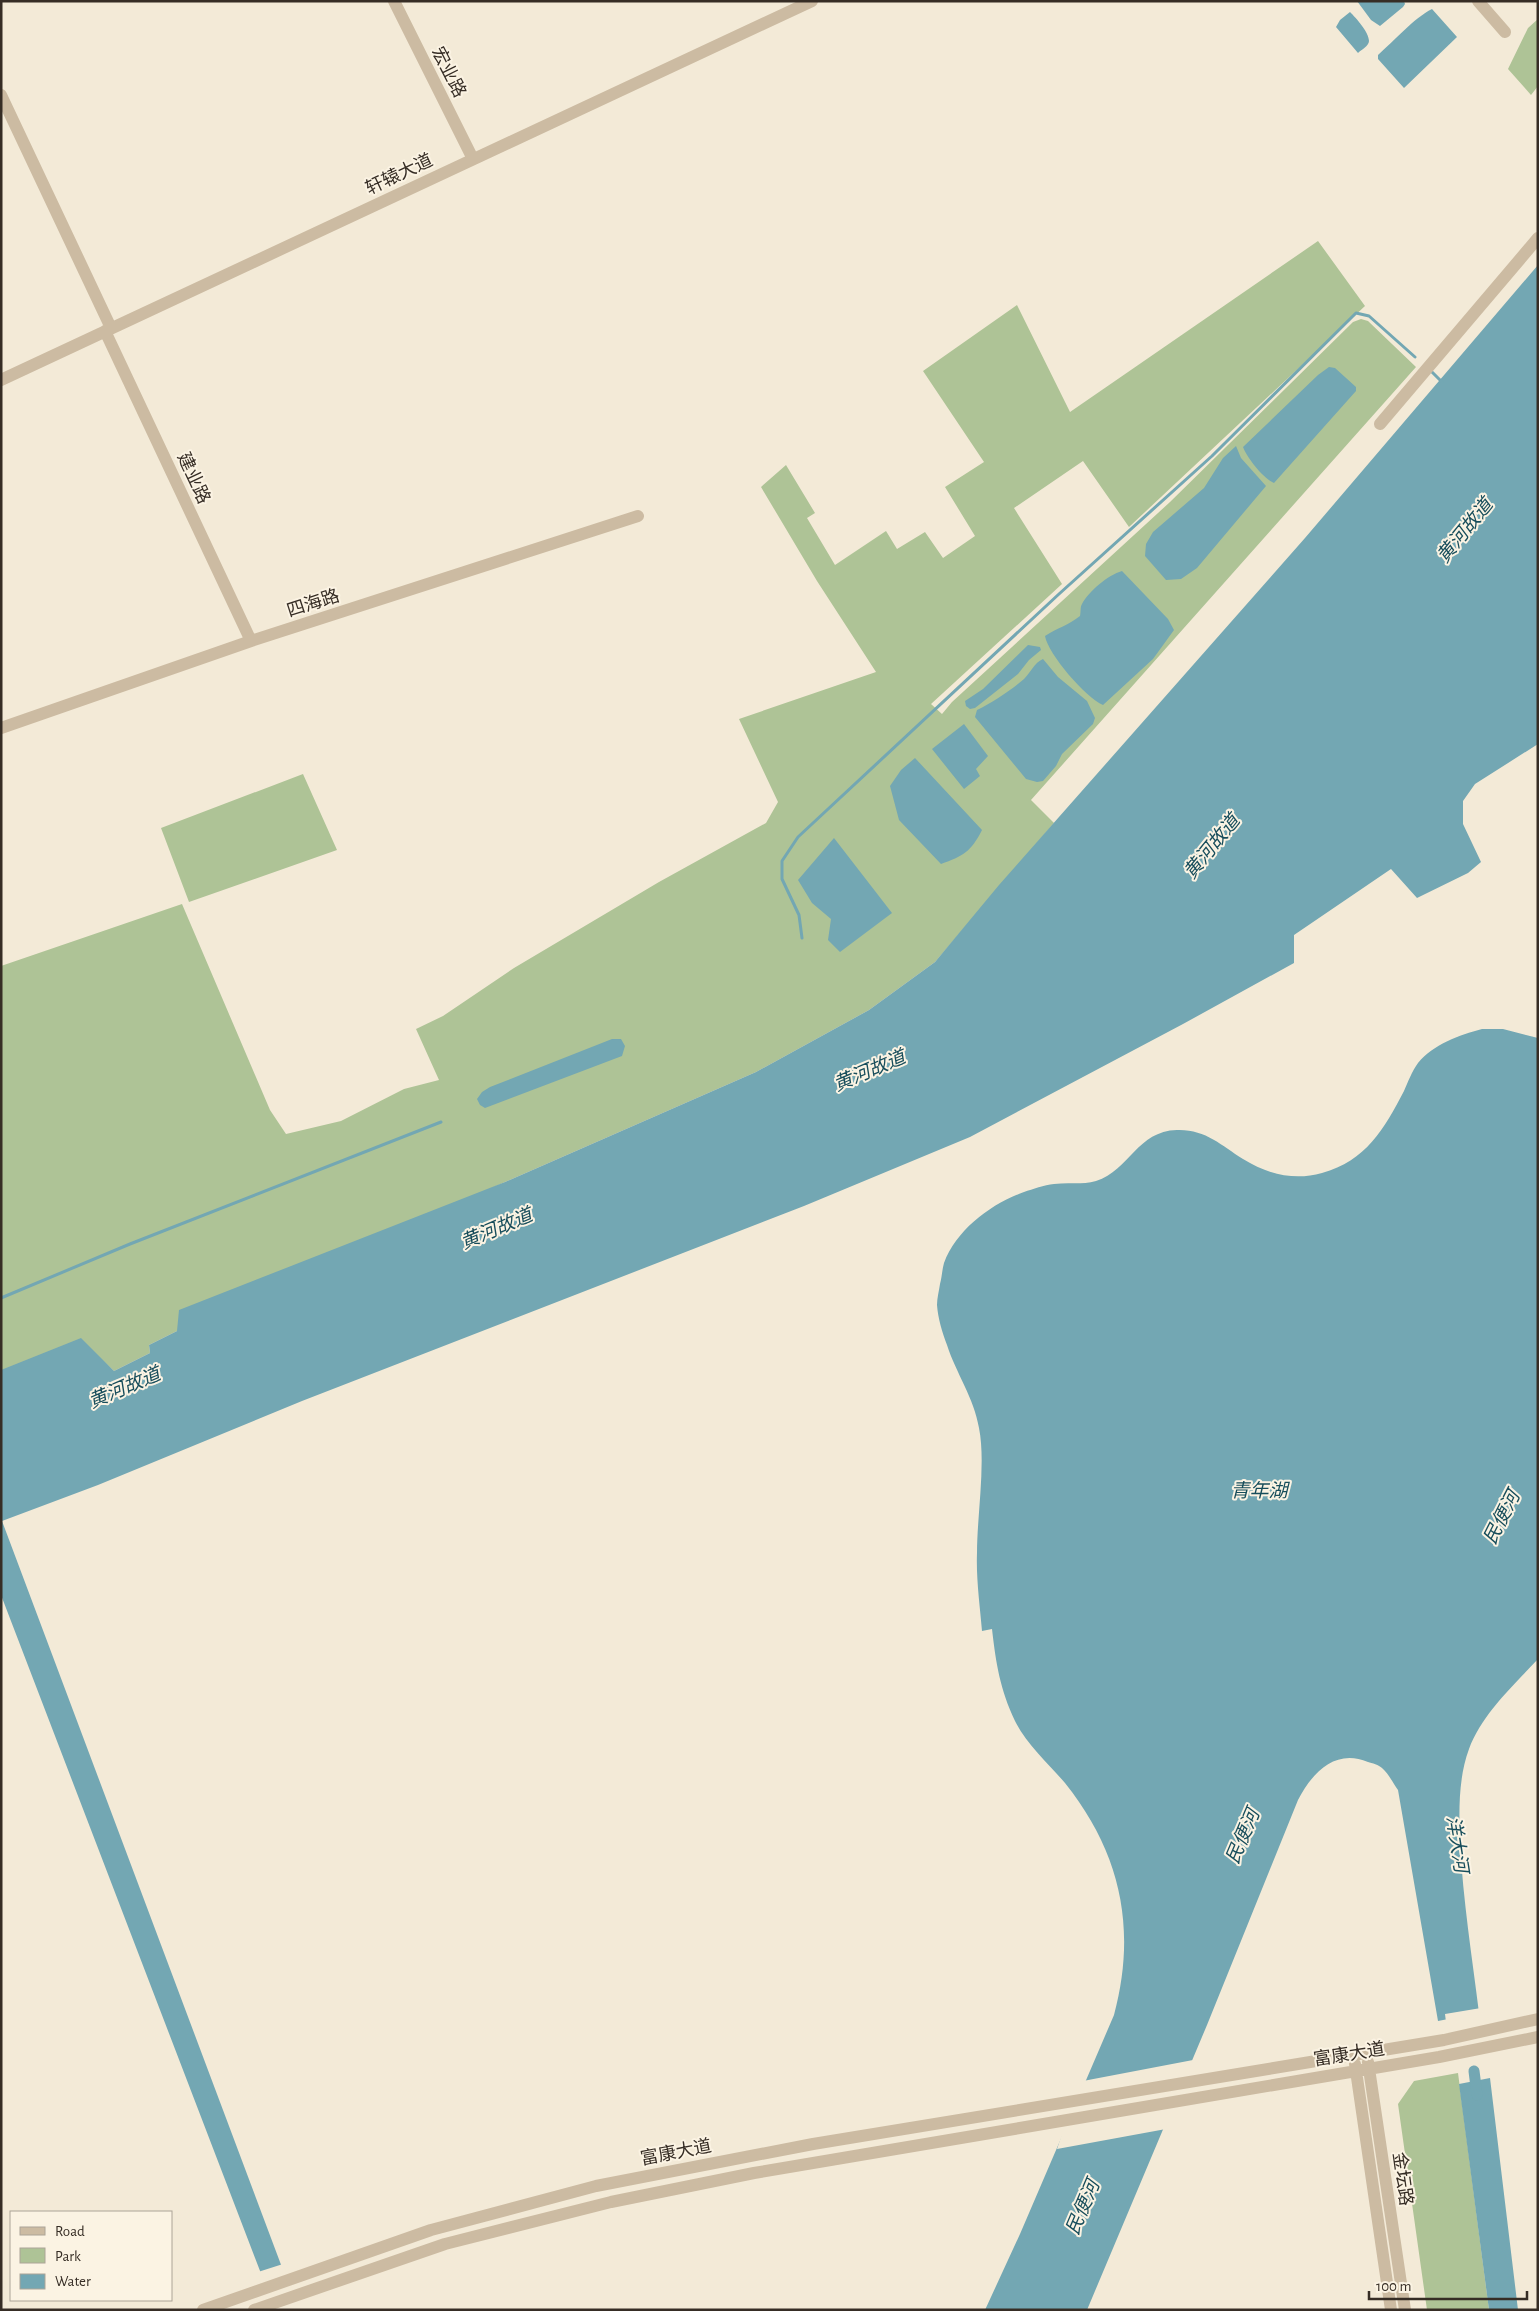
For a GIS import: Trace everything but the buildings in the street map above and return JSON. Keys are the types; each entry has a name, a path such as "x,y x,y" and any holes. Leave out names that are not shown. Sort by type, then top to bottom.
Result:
{"street":[{"name":"宏业路","path":"394,1 473,159"},
{"name":"轩辕大道","path":"1,380 812,1"},
{"path":"1478,1 1506,32"},
{"name":"建业路","path":"1,95 251,641"},
{"path":"1380,424 1538,238"},
{"name":"四海路","path":"1,728 251,641 638,516"},
{"name":"富康大道","path":"203,2310 432,2230 596,2186 813,2144 1079,2098 1444,2040 1538,2019"},
{"name":"富康大道","path":"254,2310 445,2244 611,2202 754,2173 1369,2069 1538,2038"},
{"name":"金坛路","path":"1366,2052 1404,2310"},
{"name":"金坛路","path":"1353,2054 1391,2310"},
{"path":"1283,2066 1285,2083"}],"green space":[{"path":"1538,19 1538,86 1531,95 1508,69 1528,28"},
{"path":"1318,241 1365,306 1129,527 1083,461 1014,508 1062,584 931,704 942,714 952,702 1170,502 1353,322 1361,319 1368,321 1416,367 1031,800 1054,823 935,962 869,1010 756,1072 505,1182 177,1331 149,1345 150,1353 114,1371 85,1344 1,1371 1,966 182,904 270,1110 286,1134 341,1121 404,1089 439,1080 416,1029 443,1016 514,968 659,882 766,823 778,802 739,719 876,672 817,581 761,487 786,465 815,513 807,518 835,565 886,531 897,549 925,532 943,558 975,536 945,487 984,462 923,371 1017,305 1070,412"},
{"path":"303,774 337,850 189,902 161,828"},
{"path":"1458,2073 1489,2310 1427,2310 1398,2104 1414,2081"}],"water":[{"path":"1357,1 1404,1 1405,4 1380,26 1371,20"},
{"path":"1432,9 1457,37 1404,88 1378,59 1378,55 1411,24"},
{"path":"1350,12 1362,25 1369,41 1368,45 1358,53 1336,27 1340,20"},
{"name":"黄河故道","path":"1538,265 1538,744 1475,784 1463,801 1463,824 1481,862 1468,873 1417,898 1391,869 1294,935 1294,963 970,1137 804,1206 302,1401 98,1485 2,1521 298,2310 275,2310 1,1595 1,1370 81,1338 114,1371 150,1353 149,1345 177,1331 179,1310 505,1182 756,1072 869,1010 935,962 999,885 1305,538"},
{"path":"1329,367 1335,368 1356,387 1356,391 1274,483 1256,468 1243,447 1318,375"},
{"path":"1236,446 1241,458 1266,486 1197,568 1181,579 1166,580 1145,556 1146,544 1153,532 1204,488 1223,458"},
{"path":"1122,571 1168,619 1174,630 1153,659 1103,705 1087,694 1069,675 1053,653 1045,636 1080,616 1081,605 1089,594 1105,580"},
{"path":"1028,645 1040,647 1041,650 1029,660 1018,674 975,708 970,709 966,706 965,701 983,689"},
{"path":"1043,659 1058,677 1087,701 1095,718 1093,724 1062,754 1056,766 1043,781 1037,782 1026,779 975,717 977,710 1019,683"},
{"path":"964,724 988,756 976,769 980,776 964,789 932,749"},
{"path":"915,758 982,830 966,852 941,864 899,820 890,786 901,770"},
{"path":"834,838 892,913 840,952 828,940 831,919 812,903 798,880"},
{"name":"青年湖","path":"1482,1029 1503,1029 1538,1038 1538,1659 1499,1701 1482,1724 1465,1760 1461,1784 1461,1864 1479,2013 1438,2021 1398,1790 1384,1770 1373,1764 1345,1758 1326,1766 1310,1781 1298,1800 1207,2025 1087,2310 985,2310 1020,2234 1114,2015 1121,1983 1124,1952 1123,1922 1119,1893 1111,1864 1100,1837 1065,1783 1020,1730 1002,1687 992,1629 982,1631 977,1563 981,1442 977,1417 943,1335 939,1320 937,1302 944,1263 957,1239 966,1229 976,1219 999,1203 1046,1185 1086,1183 1108,1176 1143,1144 1163,1132 1187,1130 1196,1132 1220,1143 1252,1164 1281,1175 1312,1175 1337,1168 1362,1152 1372,1142 1397,1105 1414,1069 1424,1056 1447,1041"},
{"path":"612,1039 621,1039 625,1046 622,1056 485,1108 480,1105 477,1099 482,1092 490,1087"},
{"path":"1490,2078 1518,2310 1489,2310 1459,2084"}],"pier":[{"path":"1481,2008 1480,2016 1446,2022 1445,2014"},
{"path":"1193,2060 1166,2129 1057,2149 1068,2116 1083,2081"},
{"path":"283,2264 300,2310 272,2310 258,2272"}],"waterway":[{"path":"802,938 799,915 782,879 782,861 798,837 1059,594 1212,456 1356,313 1369,316 1415,357"},
{"path":"1430,370 1442,382"},
{"path":"1,1298 130,1244 441,1122"},
{"name":"洋大河","path":"1474,2071 1477,2095"}],"water label":[{"name":"民便河","path":"1501,1517"},
{"name":"民便河","path":"1242,1836"},
{"name":"民便河","path":"1082,2207"}]}
